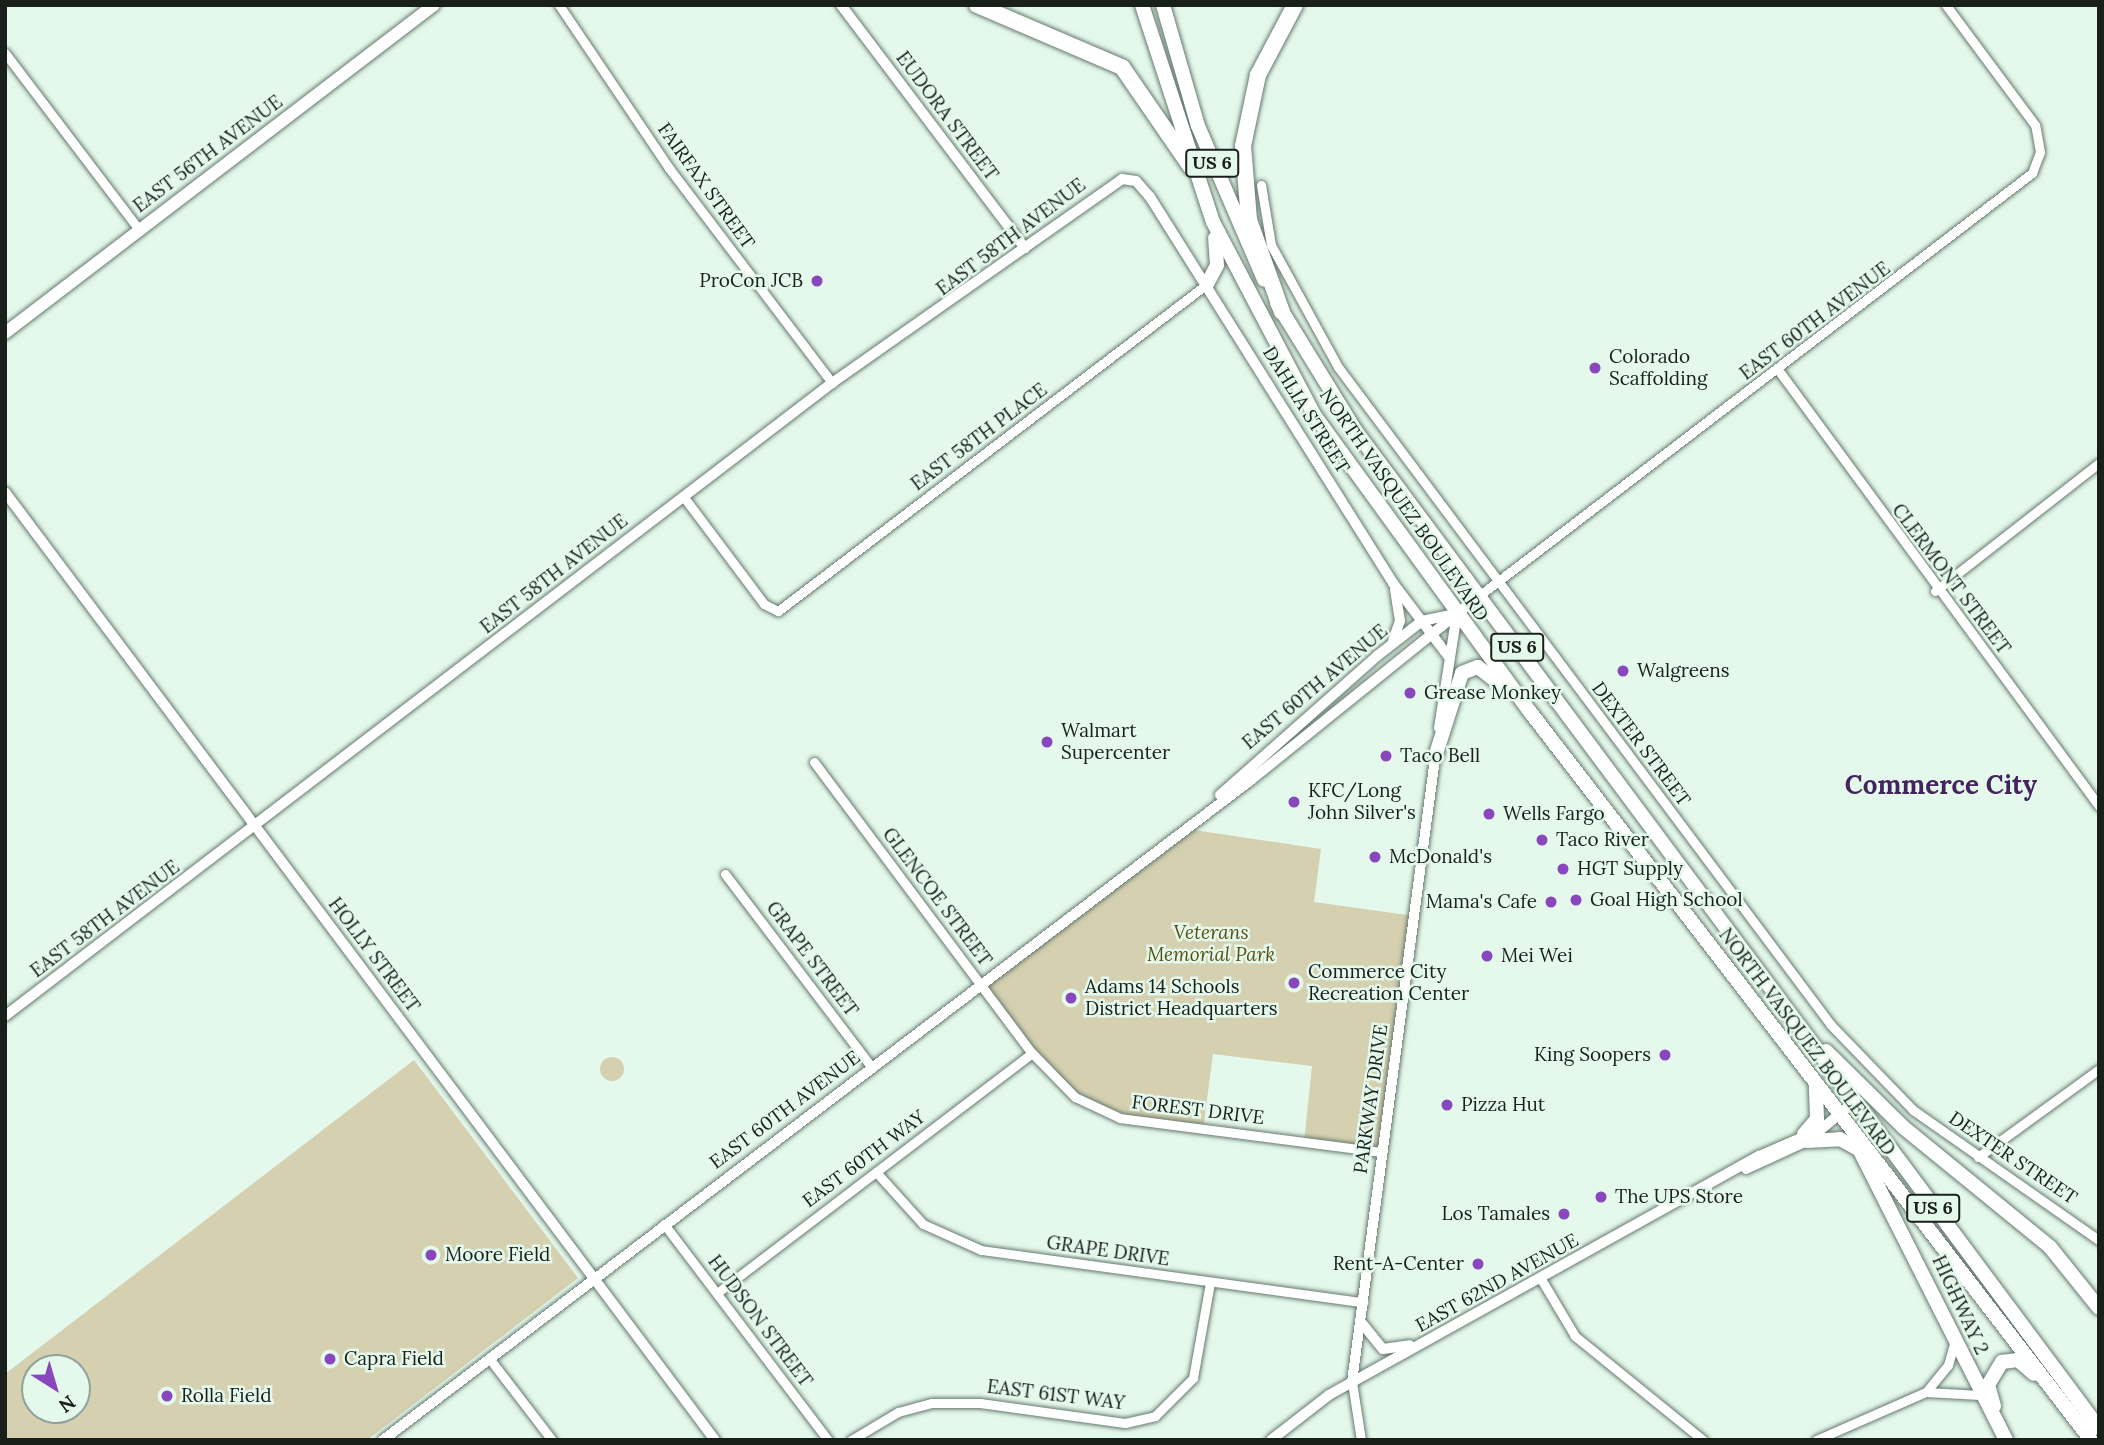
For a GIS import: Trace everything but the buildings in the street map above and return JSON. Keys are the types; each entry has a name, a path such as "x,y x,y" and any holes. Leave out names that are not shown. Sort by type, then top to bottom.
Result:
{"highway":[{"path":"977,5 1122,67 1191,167"},
{"path":"1282,312 1249,220 1242,158 1258,75 1295,5"}],"main road":[{"name":"EAST 56TH AVENUE","path":"5,333 434,5"},
{"name":"NORTH VASQUEZ BOULEVARD","path":"1142,5 1191,167 1209,213 1260,321 1315,416 1531,713 1814,1079 1843,1110 2091,1440"},
{"name":"NORTH VASQUEZ BOULEVARD","path":"1163,5 1219,180 1282,312 1347,419 2099,1428"},
{"path":"1207,284 1218,259 1209,213"},
{"path":"1435,757 1466,670 1482,669 1531,713"},
{"path":"1771,986 1857,1084 2029,1227 2099,1308"},
{"path":"1814,1079 1818,1110 1809,1136 1840,1139 1860,1150"},
{"name":"HIGHWAY 2","path":"1843,1110 1980,1395 2006,1440"},
{"path":"1970,1374 2002,1362"},
{"name":"HIGHWAY 2","path":"2006,1440 1988,1385 2002,1362 2025,1364 2076,1419"}],"street":[{"name":"FAIRFAX STREET","path":"559,5 669,168 832,383"},
{"name":"EUDORA STREET","path":"841,5 1025,248"},
{"name":"EAST 60TH AVENUE","path":"383,1440 1480,595 1779,371 2018,186 2039,161 2035,125 1946,5"},
{"path":"5,53 140,231"},
{"name":"EAST 58TH AVENUE","path":"5,1016 257,827 832,383 1113,183 1136,181"},
{"name":"DAHLIA STREET","path":"1136,181 1207,284 1394,583 1449,657"},
{"name":"DEXTER STREET","path":"1261,184 1271,245 1303,313 1499,581 1831,1025 1894,1093 1978,1157 2099,1240"},
{"name":"EAST 58TH PLACE","path":"683,496 771,610 784,608 1207,284"},
{"name":"CLERMONT STREET","path":"1779,371 1935,591 2099,806"},
{"path":"1935,591 2099,463"},
{"name":"HOLLY STREET","path":"5,492 715,1440"},
{"path":"1390,646 1400,621 1394,583"},
{"name":"EAST 60TH AVENUE","path":"1208,807 1390,646 1422,621 1457,613"},
{"name":"PARKWAY DRIVE","path":"1352,1382 1381,1152 1457,613"},
{"name":"GLENCOE STREET","path":"814,762 1032,1053"},
{"name":"GRAPE STREET","path":"725,874 871,1066"},
{"name":"FOREST DRIVE","path":"1032,1053 1068,1091 1118,1117 1381,1152"},
{"name":"EAST 60TH WAY","path":"717,1293 1032,1053"},
{"path":"1978,1157 2099,1069"},
{"name":"EAST 62ND AVENUE","path":"1271,1440 1352,1382 1809,1136 1843,1110"},
{"name":"GRAPE DRIVE","path":"876,1172 909,1212 963,1245 1210,1283 1363,1302"},
{"name":"HUDSON STREET","path":"664,1224 828,1440"},
{"path":"1541,1279 1576,1336 1703,1440"},
{"name":"EAST 61ST WAY","path":"851,1440 898,1412 943,1402 1125,1423 1155,1416 1193,1378 1210,1283"},
{"path":"1360,1321 1383,1349 1439,1335"},
{"path":"1926,1392 1948,1365 1955,1341"},
{"path":"489,1358 551,1440"},
{"path":"1352,1382 1361,1440"},
{"path":"1816,1440 1926,1392 1980,1395"}],"green space":[{"name":"Veterans Memorial Park","path":"1181,828 1321,849 1314,902 1414,916 1381,1152 1304,1142 1312,1066 1213,1054 1203,1130 1120,1118 1065,1089 979,983"},
{"path":"612,1057 623,1064 624,1069 617,1080 612,1081 601,1074 600,1069 607,1058"},
{"path":"414,1060 578,1278 367,1440 5,1440 5,1374 21,1362 21,1424 91,1424 91,1354 31,1354"}],"place":[{"name":"ProCon JCB","path":"817,281"},
{"name":"Colorado Scaffolding","path":"1595,368"},
{"name":"Walgreens","path":"1623,671"},
{"name":"Grease Monkey","path":"1410,693"},
{"name":"Walmart Supercenter","path":"1047,742"},
{"name":"Taco Bell","path":"1386,756"},
{"name":"KFC/Long John Silver's","path":"1294,802"},
{"name":"Wells Fargo","path":"1489,814"},
{"name":"Taco River","path":"1542,840"},
{"name":"McDonald's","path":"1375,857"},
{"name":"HGT Supply","path":"1563,869"},
{"name":"Goal High School","path":"1576,900"},
{"name":"Mama's Cafe","path":"1551,902"},
{"name":"Mei Wei","path":"1487,956"},
{"name":"Commerce City Recreation Center","path":"1294,983"},
{"name":"Adams 14 Schools District Headquarters","path":"1071,998"},
{"name":"King Soopers","path":"1665,1055"},
{"name":"Pizza Hut","path":"1447,1105"},
{"name":"The UPS Store","path":"1601,1197"},
{"name":"Los Tamales","path":"1564,1214"},
{"name":"Moore Field","path":"431,1255"},
{"name":"Rent-A-Center","path":"1478,1264"},
{"name":"Capra Field","path":"330,1359"},
{"name":"Rolla Field","path":"167,1396"}],"district":[{"name":"Commerce City","path":"1941,785"}]}
